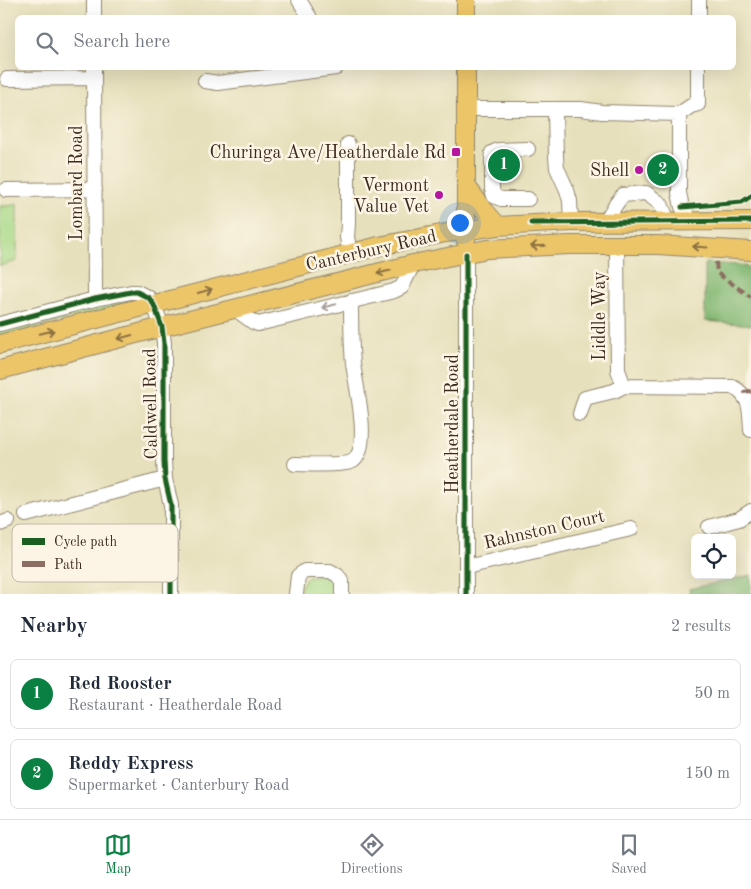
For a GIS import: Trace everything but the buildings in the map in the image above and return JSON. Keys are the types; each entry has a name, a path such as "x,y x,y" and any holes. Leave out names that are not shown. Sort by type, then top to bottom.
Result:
{"main road":[{"path":"466,0 466,15"},
{"name":"Heatherdale Road","path":"466,70 466,254"},
{"path":"467,187 498,226"},
{"name":"Canterbury Road","path":"0,344 380,246 467,230 498,226 571,222 751,221"},
{"name":"Canterbury Road","path":"0,370 413,264 487,249 667,245 751,251"}],"street":[{"path":"94,0 94,15"},
{"path":"299,0 308,15"},
{"path":"699,0 699,15"},
{"path":"206,81 218,83 320,70"},
{"path":"466,109 581,109 627,114 679,114 698,104 698,70"},
{"path":"7,79 94,73"},
{"name":"Lombard Road","path":"94,73 95,299"},
{"path":"555,110 557,168 570,201 571,222"},
{"path":"679,114 678,192 682,207 691,221"},
{"path":"348,144 347,237 350,254"},
{"path":"528,149 498,150 492,153 492,189 494,196 501,199 528,199"},
{"path":"6,190 95,189"},
{"path":"605,222 624,196 646,193 661,204 668,221"},
{"name":"Liddle Way","path":"617,245 618,370 624,386"},
{"name":"Heatherdale Road","path":"466,254 466,594"},
{"name":"Canterbury Road","path":"235,309 258,324 394,292 402,287 413,264"},
{"path":"0,324 95,299 131,292 143,294 154,305"},
{"path":"296,464 345,464 354,461 360,450 361,408 353,365 351,301"},
{"name":"Caldwell Road","path":"154,305 162,327 165,479 171,505 171,524"},
{"path":"580,414 585,398 614,391 624,386 733,387 743,392 748,401 751,430"},
{"path":"26,515 165,479"},
{"path":"709,527 739,519 751,511"},
{"name":"Rahnston Court","path":"466,567 631,529"},
{"path":"296,594 298,576 305,571 330,571 337,575 342,581 342,594"}],"green space":[{"path":"17,203 17,261 0,266 0,206 10,206"},
{"path":"705,263 740,265 751,268 751,325 705,321"},
{"path":"125,296 137,297 137,301 0,337 0,328"},
{"path":"323,574 337,582 338,594 299,594 302,584 306,579"},
{"path":"751,575 751,594 690,594 689,589"}],"marked path":[{"path":"716,262 717,273 751,297"},
{"path":"743,392 751,391"}],"cycle path":[{"path":"682,207 742,202 751,196"},
{"path":"531,223 751,221"},
{"path":"466,254 466,594"},
{"path":"0,324 95,299 131,292 137,292 149,298 154,305 162,327 164,343 164,461 165,479 171,505 171,524"},
{"path":"171,582 171,594"}],"place":[{"name":"Churinga Ave/Heatherdale Rd","path":"456,152"},
{"name":"Red Rooster","path":"504,165"},
{"name":"Shell","path":"639,170"},
{"name":"Reddy Express","path":"663,170"},
{"name":"Vermont Value Vet","path":"439,195"}]}
